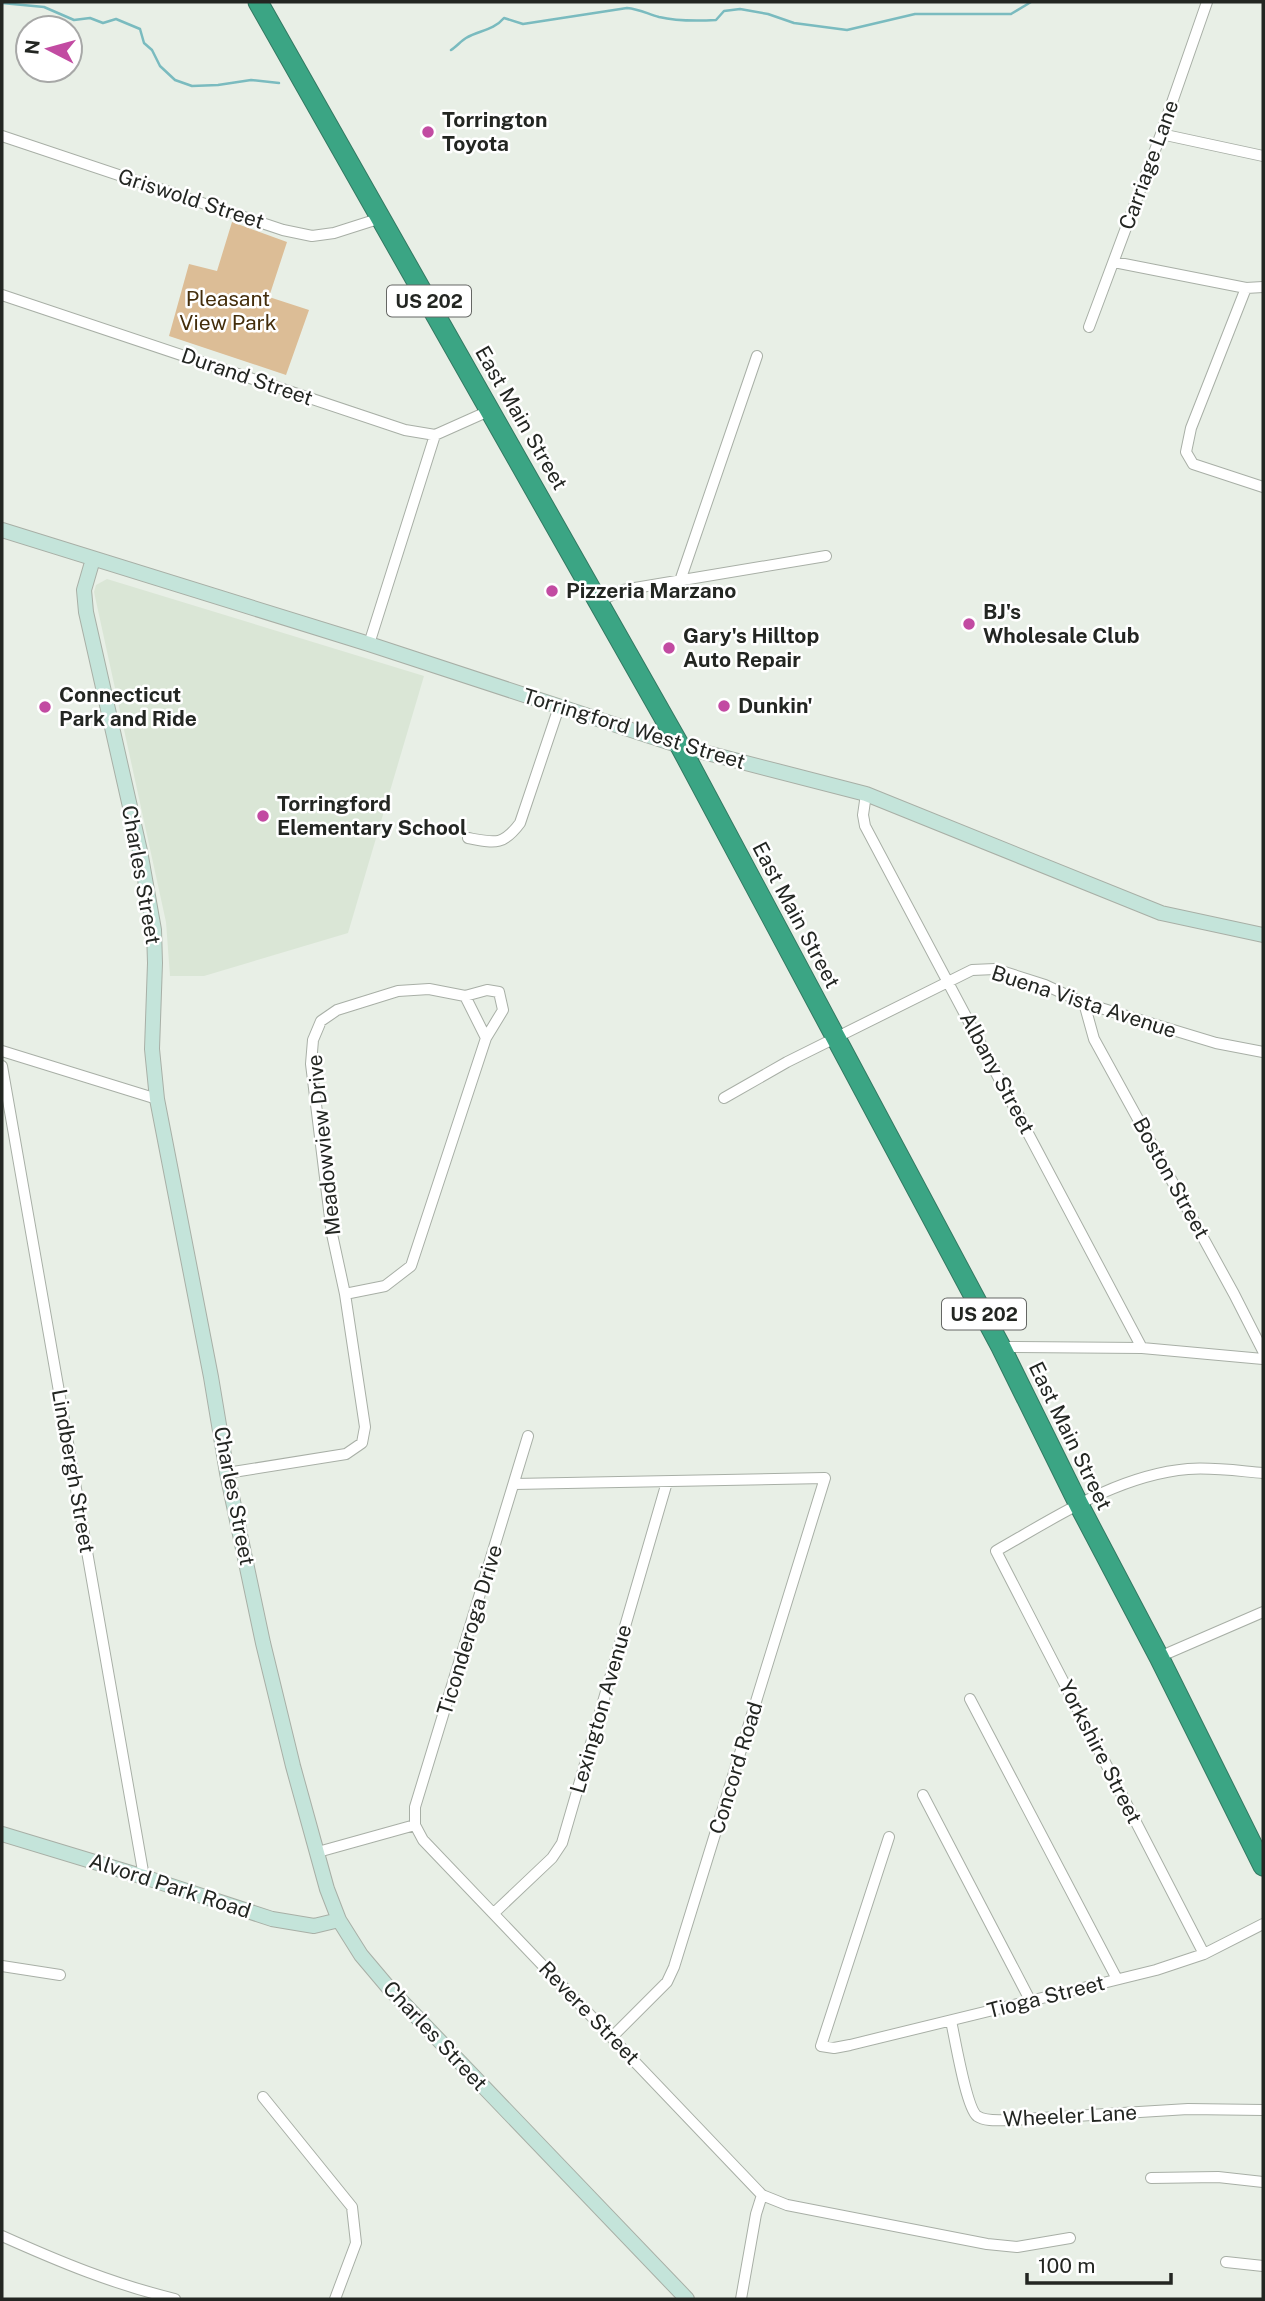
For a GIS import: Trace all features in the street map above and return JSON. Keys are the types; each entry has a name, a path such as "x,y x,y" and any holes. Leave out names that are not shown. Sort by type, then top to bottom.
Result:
{"highway":[{"name":"East Main Street","path":"258,2 680,746 1001,1348 1159,1657 1256,1834 1263,1866"}],"street":[{"name":"Carriage Lane","path":"1089,327 1207,2"},
{"path":"1161,134 1263,156"},
{"name":"Griswold Street","path":"2,136 283,230 312,236 334,233 381,218"},
{"path":"1114,262 1246,288 1263,287"},
{"path":"1246,288 1192,428 1186,452 1193,464 1263,487"},
{"name":"Durand Street","path":"2,295 405,430 435,435"},
{"path":"681,578 757,356"},
{"path":"369,644 435,435 491,410"},
{"name":"Torringford West Street","path":"2,530 369,644 680,746 866,794 1161,913 1263,935"},
{"path":"598,601 623,590 681,578 827,556"},
{"name":"Charles Street","path":"93,559 84,590 86,612 140,851 154,930 152,1049 157,1099 209,1364 227,1473 263,1643 327,1889 339,1920 361,1955 388,1987 687,2299"},
{"path":"468,838 495,844 510,836 520,822 559,707"},
{"name":"Albany Street","path":"866,794 863,815 865,826 1142,1348"},
{"name":"Buena Vista Avenue","path":"724,1098 834,1038 972,970 995,969 1045,985 1084,1003 1216,1043 1263,1052"},
{"name":"Meadowview Drive","path":"227,1473 346,1454 362,1443 365,1427 345,1294 332,1234 311,1064 313,1040 321,1021 337,1010 398,991 429,989 465,996 487,990 499,992 503,1010 486,1038 411,1266 384,1286 345,1294"},
{"path":"465,996 486,1038"},
{"name":"Boston Street","path":"1084,1003 1094,1039 1263,1352"},
{"path":"2,1051 157,1099"},
{"name":"Lindbergh Street","path":"2,1066 144,1877"},
{"path":"1001,1348 1142,1348 1263,1359"},
{"name":"Ticonderoga Drive","path":"415,1825 415,1807 528,1436"},
{"path":"1079,1505 1138,1477 1189,1468 1263,1473"},
{"name":"Concord Road","path":"612,2037 667,1982 674,1967 825,1478 667,1482"},
{"path":"514,1484 667,1482"},
{"name":"Lexington Avenue","path":"494,1913 552,1858 562,1843 667,1482"},
{"name":"Yorkshire Street","path":"1079,1505 996,1551 1203,1954"},
{"path":"1159,1657 1263,1612"},
{"path":"970,1699 1118,1979"},
{"path":"923,1795 1030,2000"},
{"path":"318,1852 415,1825"},
{"name":"Revere Street","path":"415,1825 423,1840 762,2195"},
{"name":"Alvord Park Road","path":"2,1834 272,1919 314,1926 339,1920"},
{"name":"Tioga Street","path":"889,1837 821,2046 834,2048 850,2045 1156,1970 1203,1954 1263,1924"},
{"path":"2,1966 60,1975"},
{"name":"Wheeler Lane","path":"951,2021 970,2104 977,2116 984,2119 1010,2120 1188,2109 1263,2110"},
{"path":"263,2097 352,2207 356,2243 335,2299"},
{"path":"1151,2178 1218,2177 1263,2182"},
{"path":"741,2299 756,2214 762,2195 787,2205 987,2244 1017,2247 1070,2238"},
{"path":"2,2236 113,2283 175,2299"},
{"path":"1226,2262 1263,2266"}],"shaded area":[{"name":"Torringford Elementary School","path":"107,579 424,676 348,933 204,976 170,976 166,922 94,592 96,585"}],"green space":[{"name":"Pleasant View Park","path":"232,222 287,242 269,297 309,310 286,375 169,336 189,264 217,271"}],"waterway":[{"path":"451,50 466,38 504,18 523,24 627,8 666,18 716,20 724,11 740,9 768,14 794,23 847,30 915,14 1011,14 1031,2"},
{"path":"2,3 44,7 74,20 90,18 103,23 116,19 140,29 144,43 152,50 160,66 175,80 192,86 251,80 279,83"}],"place":[{"name":"Torrington Toyota","path":"428,132"},
{"name":"Pizzeria Marzano","path":"552,591"},
{"name":"BJ's Wholesale Club","path":"969,624"},
{"name":"Gary's Hilltop Auto Repair","path":"669,648"},
{"name":"Dunkin'","path":"724,706"},
{"name":"Connecticut Park and Ride","path":"45,707"},
{"name":"Torringford Elementary School","path":"263,816"}]}
